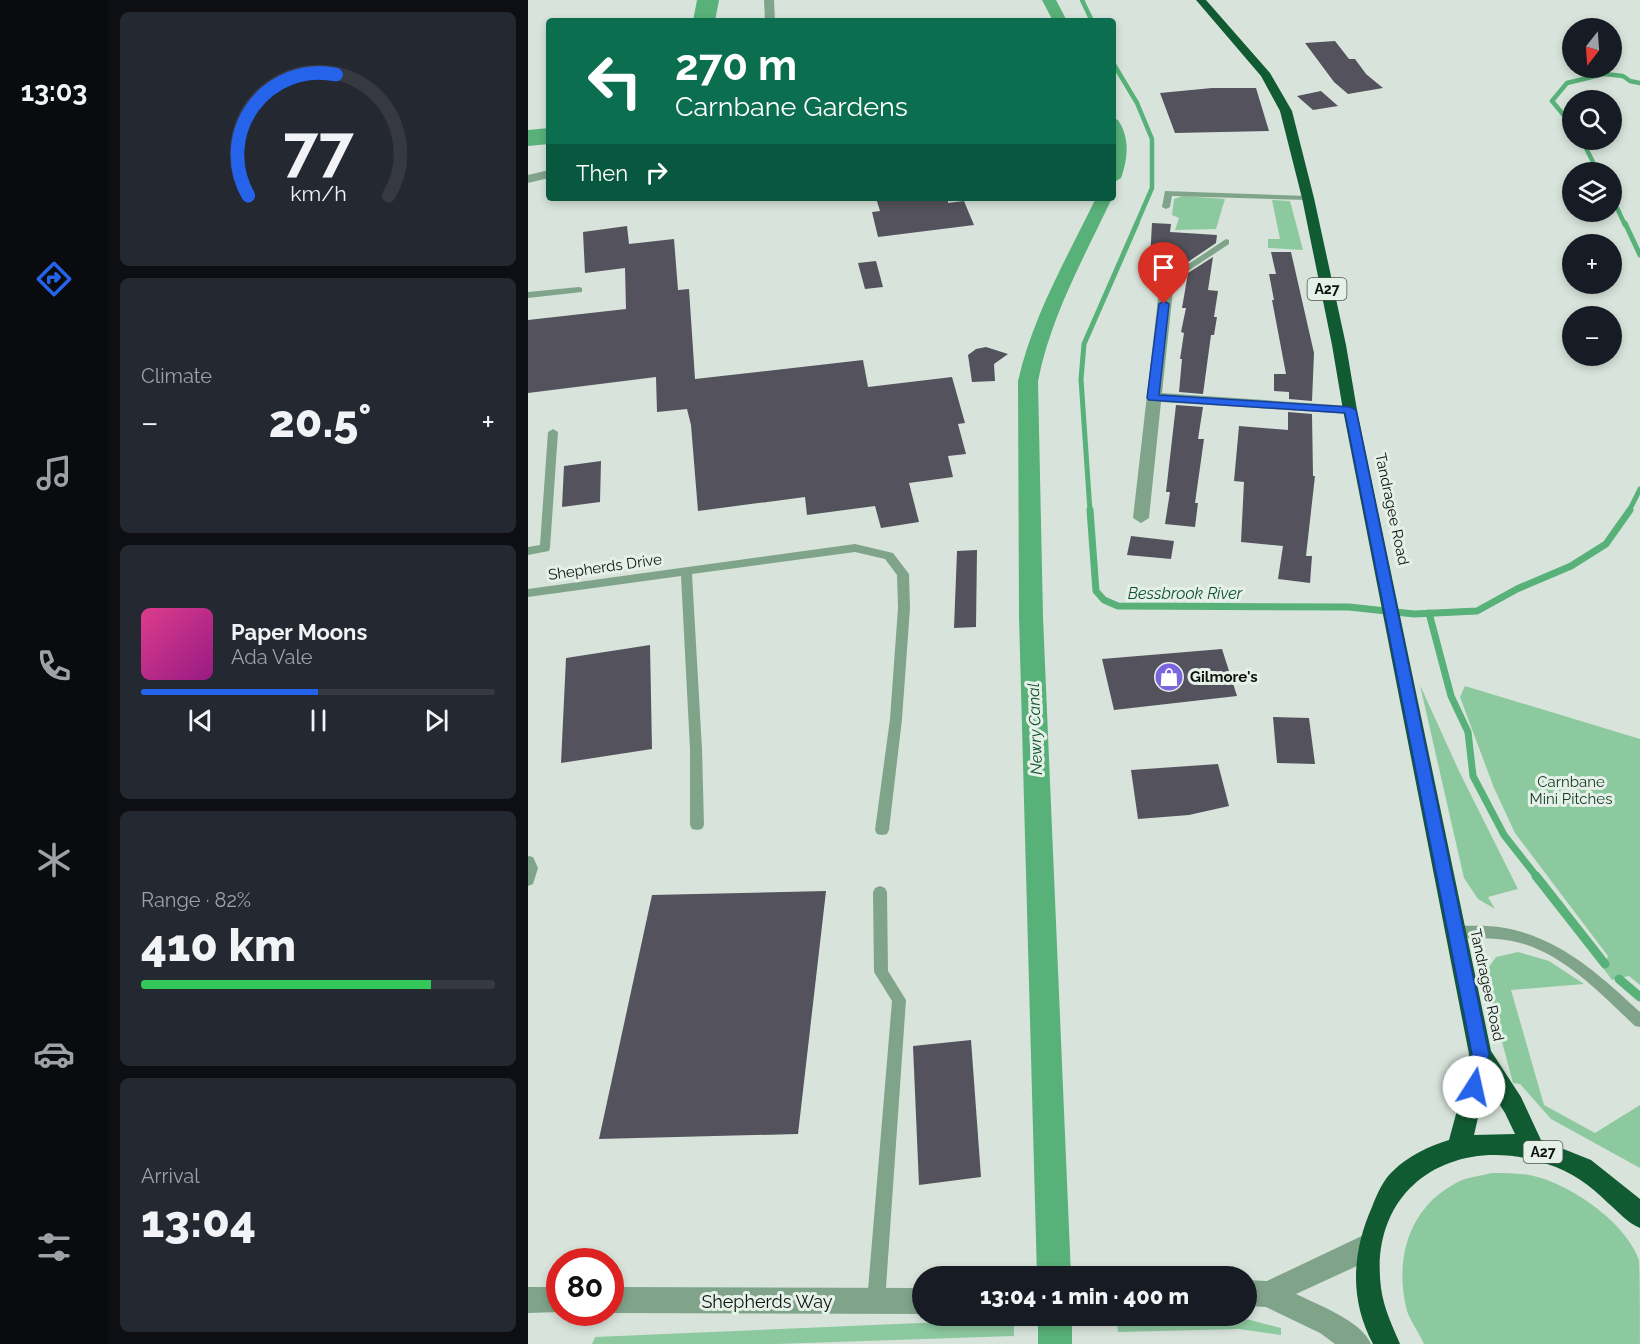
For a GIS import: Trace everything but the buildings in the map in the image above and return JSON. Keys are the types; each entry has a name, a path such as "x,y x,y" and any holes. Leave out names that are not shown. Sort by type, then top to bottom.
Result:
{"highway":[{"name":"Tandragee Road","path":"1201,0 1251,55 1278,94 1293,131 1480,1054 1472,1103 1459,1147"},
{"name":"Tandragee Road","path":"1480,1054 1513,1105 1533,1148"},
{"name":"A27","path":"1387,1344 1380,1333 1368,1289 1368,1245 1380,1215 1400,1180 1427,1159 1459,1147 1495,1143 1533,1148 1572,1162 1608,1185 1640,1216"},
{"name":"A27","path":"1608,1185 1640,1197"}],"street":[{"path":"769,0 770,18"},
{"path":"528,179 546,175"},
{"path":"1141,518 1167,280"},
{"path":"1153,398 1350,410"},
{"path":"1257,1293 1348,1257 1368,1245"},
{"path":"1257,1293 1329,1324 1358,1344"},
{"path":"528,1300 546,1300"},
{"name":"Shepherds Way","path":"624,1300 912,1301"}],"lane":[{"path":"1166,207 1168,194 1308,198"},
{"path":"1167,280 1226,242"},
{"path":"528,295 579,290"},
{"path":"528,551 545,548 553,432"},
{"name":"Shepherds Drive","path":"528,593 855,548 889,556 903,574 904,608 896,719 882,830"},
{"path":"686,571 696,749 697,825"},
{"path":"528,861 531,868 528,880"},
{"path":"876,1302 899,1000 881,972 880,892"},
{"path":"1455,932 1507,934 1547,946 1597,981 1640,1022"}],"green space":[{"path":"1183,196 1225,199 1216,229 1175,230 1179,218 1172,215 1174,199"},
{"path":"1272,200 1290,201 1303,250 1268,248 1268,239 1280,239"},
{"path":"1420,685 1459,771 1518,889 1488,897 1495,909 1478,899 1464,878"},
{"name":"Carnbane Mini Pitches","path":"1465,686 1640,739 1640,985 1629,976 1612,980 1603,968 1608,956 1515,833 1494,788 1460,697"},
{"path":"1518,952 1549,961 1584,984 1511,990 1544,1105 1595,1133 1640,1105 1640,1168 1551,1119 1520,1084 1513,1083 1489,993 1489,967 1496,957"},
{"path":"1492,1173 1529,1175 1561,1186 1594,1206 1622,1232 1639,1260 1640,1344 1424,1344 1407,1311 1403,1292 1404,1255 1409,1238 1416,1221 1426,1207 1440,1194 1460,1181"},
{"path":"1257,1322 1281,1328 1281,1335 1239,1329 1118,1332 1118,1326 1257,1326"},
{"path":"912,1323 912,1326 1014,1326 1014,1336 776,1344 592,1344 595,1337"}],"waterway":[{"path":"705,18 708,0"},
{"name":"Newry Canal","path":"1049,0 1058,18"},
{"name":"Bessbrook River","path":"1082,0 1091,18"},
{"name":"Bessbrook River","path":"1116,68 1137,103 1152,139 1152,188 1136,225"},
{"name":"Bessbrook River","path":"1562,113 1552,101 1567,83 1604,74 1623,76 1630,81 1640,83"},
{"name":"Newry Canal","path":"1116,130 1119,150 1116,168"},
{"path":"528,138 546,136"},
{"name":"Bessbrook River","path":"1587,150 1593,162"},
{"name":"Newry Canal","path":"1054,1266 1031,617 1028,381 1033,358 1049,311 1103,201"},
{"name":"Bessbrook River","path":"1622,219 1625,225"},
{"name":"Bessbrook River","path":"1090,511 1081,379 1084,344 1137,223"},
{"name":"Bessbrook River","path":"1625,223 1640,255"},
{"name":"Bessbrook River","path":"1629,511 1640,489"},
{"name":"Bessbrook River","path":"1090,510 1096,591 1104,600 1118,606 1349,607 1414,614 1429,613"},
{"name":"Bessbrook River","path":"1429,613 1477,611 1517,589 1571,566 1606,544 1630,510"},
{"path":"1429,613 1451,696 1468,732 1473,776 1504,835 1537,877"},
{"path":"1536,876 1605,964"},
{"path":"1619,979 1640,997"},
{"name":"Newry Canal","path":"1055,1326 1055,1344"}],"place":[{"name":"Gilmore's","path":"1169,677"}],"route":[{"path":"1164,304 1153,398 1350,410 1480,1054 1474,1087"}]}
